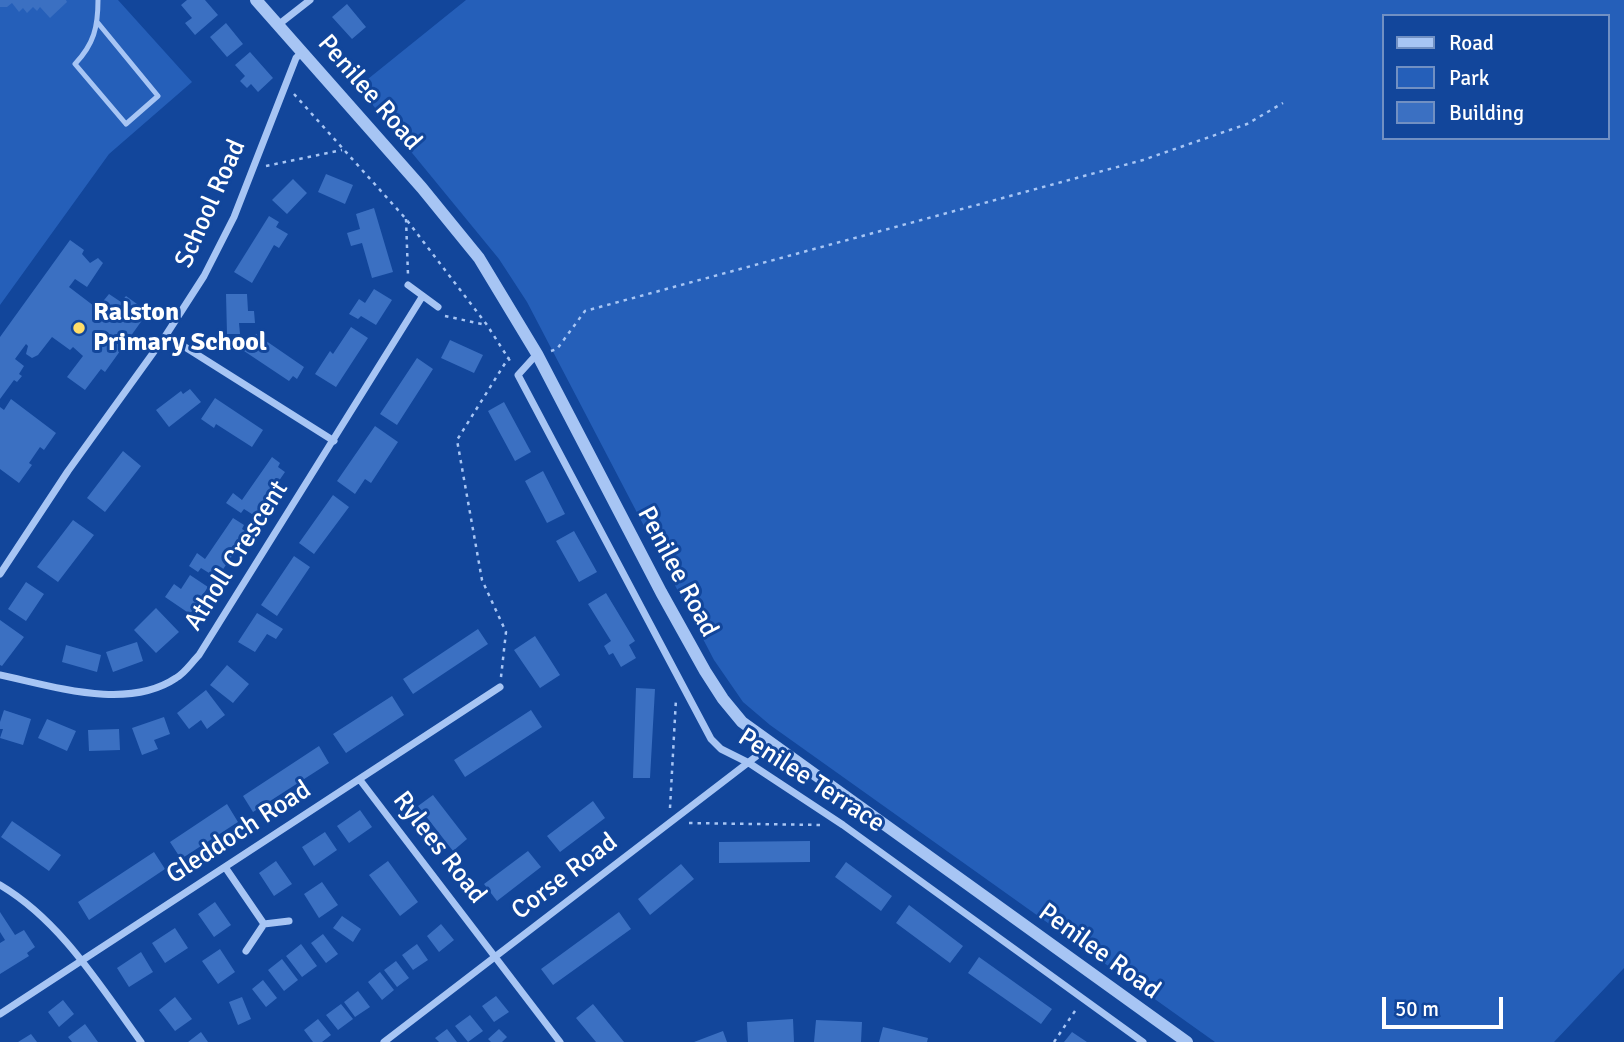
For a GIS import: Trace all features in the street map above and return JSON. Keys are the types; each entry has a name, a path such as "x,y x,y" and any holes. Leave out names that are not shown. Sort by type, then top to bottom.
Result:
{"street":[{"name":"Penilee Road","path":"256,0 422,188 479,258 537,354 661,592 705,670 723,699 742,722 1187,1042"},
{"path":"278,25 310,0"},
{"name":"School Road","path":"0,574 204,276 234,217 285,84 296,58 302,52"},
{"path":"408,285 438,307"},
{"name":"Atholl Crescent","path":"0,675 92,694 148,692 178,678 199,655 422,297"},
{"path":"166,335 334,441"},
{"path":"518,375 537,354"},
{"name":"Penilee Terrace","path":"518,375 710,738 721,748 843,825 1143,1042"},
{"name":"Gleddoch Road","path":"0,1014 500,687"},
{"name":"Corse Road","path":"384,1042 771,745"},
{"name":"Rylees Road","path":"360,780 560,1042"},
{"path":"225,866 264,925"},
{"path":"0,885 39,914 81,961 141,1042"},
{"path":"246,951 264,925 289,921"}],"lane":[{"path":"98,0 98,23 87,51 75,64 125,124 158,96 98,23"}],"path":[{"path":"285,84 406,219 487,325 518,375"},
{"path":"537,354 557,349 585,311 1143,160 1247,124 1283,103"},
{"path":"253,169 344,150"},
{"path":"406,219 408,285"},
{"path":"438,307 435,313 487,325"},
{"path":"500,687 506,632 482,580 457,440 509,357"},
{"path":"1054,1042 1083,1000"}],"green space":[{"path":"0,0 118,0 192,82 109,154 0,305"},
{"path":"466,0 1624,0 1624,968 1554,1042 1215,1042 770,725 743,702 714,660 527,302 499,259 358,87"}],"building":[{"path":"0,0 67,2 50,18 40,7 37,11 33,7 27,13 23,8 19,12 12,3 7,7 0,7"},
{"path":"187,0 205,0 218,15 195,35 185,23 192,18 181,5"},
{"path":"347,4 366,27 352,39 332,17"},
{"path":"226,23 243,44 227,57 210,37"},
{"path":"250,52 273,78 258,92 251,84 247,88 240,81 245,76 235,65"},
{"path":"326,174 353,185 345,204 318,192"},
{"path":"293,179 307,193 287,214 272,200"},
{"path":"374,208 393,272 372,278 362,243 351,246 347,233 360,229 356,214"},
{"path":"269,216 279,222 276,227 288,234 279,248 274,245 252,283 234,272"},
{"path":"70,240 84,250 82,254 90,263 98,258 103,263 87,287 75,279 69,287 94,306 96,302 100,305 109,294 121,302 126,296 148,312 105,372 101,369 85,390 67,377 83,356 73,347 70,350 52,337 38,355 32,358 26,354 26,344 15,359 24,366 19,374 22,376 17,382 14,380 0,399 0,337"},
{"path":"374,289 392,300 376,325 361,316 358,319 349,314 359,299 365,303"},
{"path":"226,294 247,294 248,311 254,311 255,323 239,323 240,334 227,334"},
{"path":"351,327 368,338 336,387 315,374 330,351 333,354"},
{"path":"256,334 304,367 297,379 293,376 289,381 244,351"},
{"path":"450,340 483,355 474,373 441,358"},
{"path":"417,358 433,369 397,425 380,414"},
{"path":"190,389 201,402 169,427 156,410 181,391 183,394"},
{"path":"215,398 263,430 252,447 216,424 214,428 201,419"},
{"path":"11,399 56,433 44,450 40,447 29,463 32,465 19,483 0,469 0,407 4,410"},
{"path":"504,402 531,452 515,461 488,411"},
{"path":"375,426 398,442 371,483 365,479 355,494 337,481"},
{"path":"123,451 141,466 105,512 87,498"},
{"path":"272,457 280,463 278,467 285,472 255,516 244,509 241,513 226,503 233,493 242,500"},
{"path":"543,471 565,514 547,523 525,481"},
{"path":"333,495 349,507 314,554 299,543"},
{"path":"233,518 244,525 242,529 248,533 217,578 201,568 198,572 189,566 197,553 205,559"},
{"path":"73,520 94,535 58,582 37,567"},
{"path":"574,531 597,572 579,582 556,541"},
{"path":"294,556 310,567 277,616 261,605"},
{"path":"190,575 208,587 190,614 165,597 174,584 181,589"},
{"path":"26,582 44,594 26,621 8,609"},
{"path":"606,593 635,641 629,645 636,658 621,667 613,653 609,655 604,646 611,641 588,604"},
{"path":"156,608 179,632 156,653 134,630"},
{"path":"257,613 283,629 276,639 267,634 255,652 238,642"},
{"path":"0,620 24,637 2,666 0,665"},
{"path":"478,629 488,644 413,694 403,679"},
{"path":"535,636 560,675 540,688 514,650"},
{"path":"137,642 143,661 113,672 106,652"},
{"path":"66,645 101,655 97,672 62,662"},
{"path":"227,665 249,684 233,703 210,685"},
{"path":"636,688 655,689 650,778 633,778"},
{"path":"206,690 225,715 207,729 201,720 189,729 177,713"},
{"path":"392,696 404,715 346,753 333,734"},
{"path":"4,710 31,719 23,745 0,738 3,729 0,729 0,722"},
{"path":"531,710 542,727 465,777 454,760"},
{"path":"164,717 170,734 154,740 158,749 142,755 132,728"},
{"path":"47,719 76,731 67,751 38,738"},
{"path":"119,729 120,750 89,751 88,730"},
{"path":"319,746 329,763 253,812 243,796"},
{"path":"433,795 467,839 453,851 418,806"},
{"path":"593,801 605,818 560,852 547,836"},
{"path":"227,804 238,822 181,859 170,842"},
{"path":"360,810 372,827 349,843 337,826"},
{"path":"12,821 61,855 49,871 1,837"},
{"path":"325,832 337,850 314,866 302,847"},
{"path":"810,841 810,862 719,863 719,842"},
{"path":"528,851 541,867 497,901 484,884"},
{"path":"154,852 165,869 89,920 78,902"},
{"path":"276,861 292,884 274,896 259,873"},
{"path":"388,861 418,902 400,916 369,875"},
{"path":"846,862 892,896 881,911 835,877"},
{"path":"681,864 694,879 650,915 638,899"},
{"path":"322,882 338,905 319,918 304,894"},
{"path":"215,902 231,925 214,937 198,914"},
{"path":"909,905 963,946 950,963 896,923"},
{"path":"0,912 15,935 24,930 35,947 27,953 29,956 0,974 0,943 5,940 0,932"},
{"path":"619,912 631,929 553,985 541,969"},
{"path":"342,916 361,929 353,942 333,928"},
{"path":"441,924 454,940 439,952 427,936"},
{"path":"175,928 188,948 165,963 152,943"},
{"path":"323,934 338,954 326,963 311,943"},
{"path":"301,944 317,966 302,977 286,956"},
{"path":"417,944 428,960 413,970 402,955"},
{"path":"220,949 235,972 218,984 202,961"},
{"path":"141,952 153,972 129,987 117,968"},
{"path":"979,957 1052,1009 1041,1024 968,973"},
{"path":"282,959 298,980 284,991 268,970"},
{"path":"396,961 409,978 397,987 384,970"},
{"path":"380,972 394,990 382,1000 368,982"},
{"path":"263,980 277,998 266,1007 252,989"},
{"path":"358,991 370,1007 355,1017 344,1002"},
{"path":"496,996 509,1012 494,1022 482,1006"},
{"path":"175,997 192,1019 175,1031 159,1010"},
{"path":"242,997 251,1019 238,1025 229,1002"},
{"path":"63,1000 74,1014 59,1027 48,1012"},
{"path":"341,1004 353,1019 338,1030 326,1015"},
{"path":"593,1004 624,1042 596,1042 576,1018"},
{"path":"470,1015 483,1031 468,1042 455,1026"},
{"path":"318,1019 331,1035 322,1042 313,1042 304,1030"},
{"path":"793,1019 794,1042 748,1042 747,1022"},
{"path":"816,1020 862,1022 861,1042 814,1042"},
{"path":"85,1024 98,1042 72,1042 68,1037"},
{"path":"883,1027 928,1038 927,1042 879,1042"},
{"path":"447,1029 457,1042 439,1042 435,1038"},
{"path":"499,1029 507,1037 502,1042 491,1042 488,1039"},
{"path":"723,1031 727,1042 694,1042"},
{"path":"201,1032 208,1042 188,1042"},
{"path":"1072,1032 1087,1042 1064,1042"},
{"path":"31,1034 37,1042 18,1042"}],"place":[{"name":"Ralston Primary School","path":"79,328"}]}
